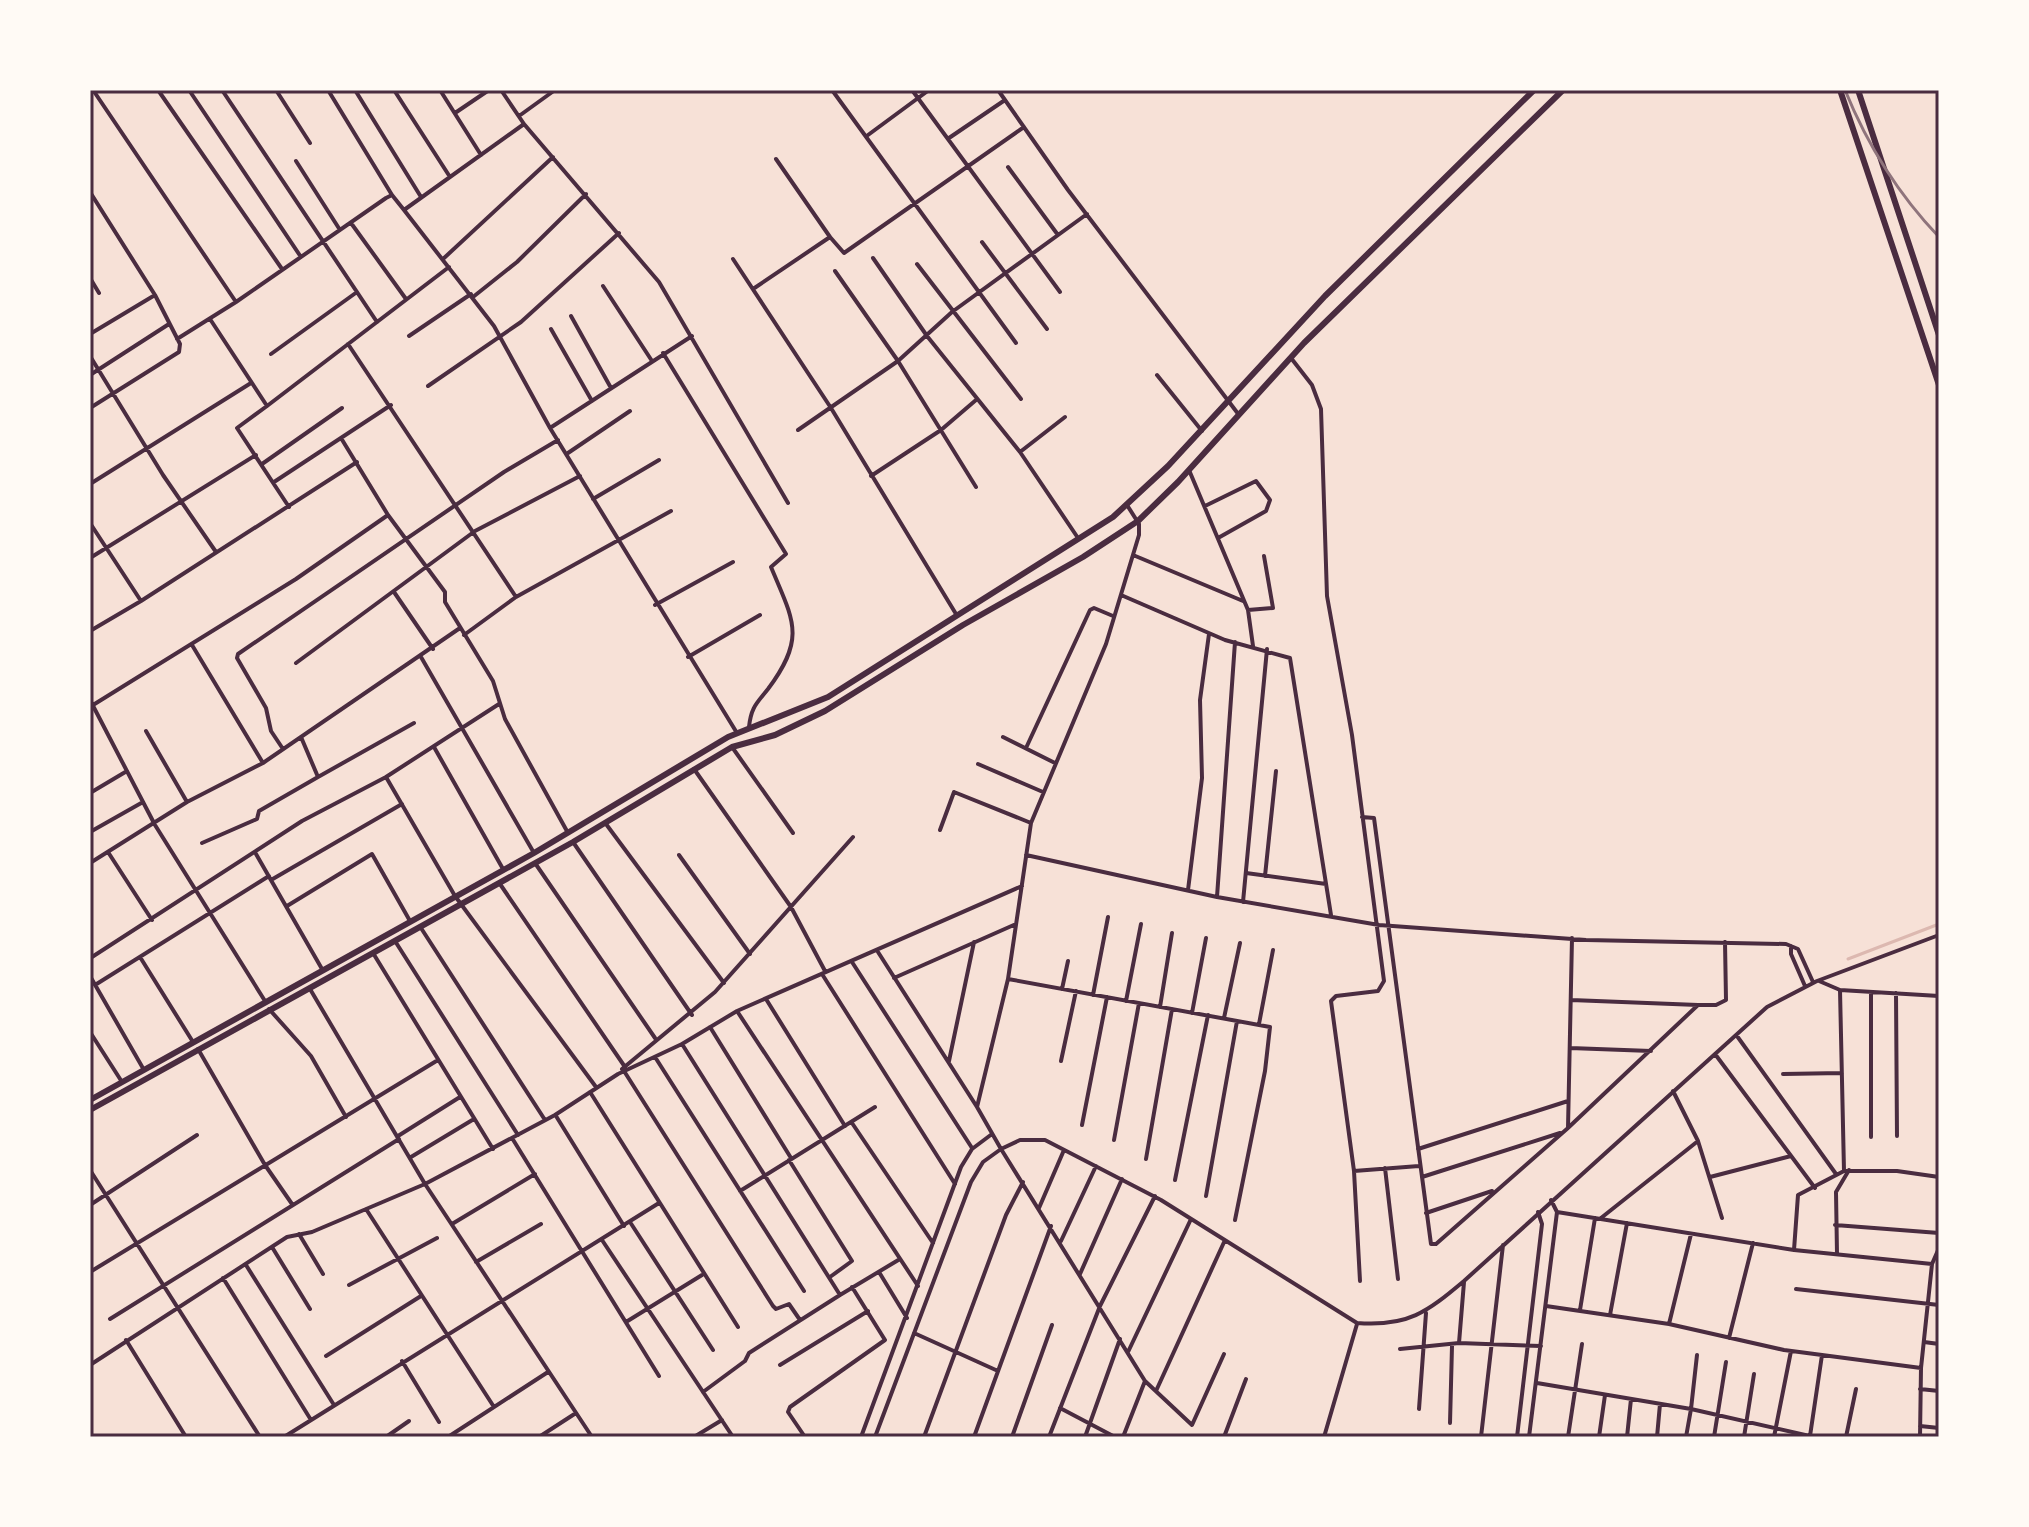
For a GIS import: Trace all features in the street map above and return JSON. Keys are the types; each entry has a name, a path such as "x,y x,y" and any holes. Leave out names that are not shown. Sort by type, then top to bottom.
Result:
{"main road":[{"path":"90,1100 534,853 737,733 828,697 1127,505 1202,431 1325,296 1534,90"},
{"path":"90,1110 573,842 732,747 775,735 825,711 1138,521 1291,358 1563,90"},
{"path":"1840,90 1939,385"},
{"path":"1858,90 1939,335"},
{"path":"1006,583 1015,596"}],"street":[{"path":"93,90 236,302"},
{"path":"158,90 282,269"},
{"path":"189,90 301,257"},
{"path":"222,90 377,322"},
{"path":"276,90 310,143"},
{"path":"328,90 392,195 494,326 550,428 568,453 655,605 737,733"},
{"path":"355,90 421,197"},
{"path":"394,90 450,177"},
{"path":"440,90 481,155"},
{"path":"455,113 489,90"},
{"path":"501,90 524,124 659,282 788,503"},
{"path":"519,116 555,90"},
{"path":"832,90 868,135 913,204 1016,343"},
{"path":"912,90 1060,292"},
{"path":"868,135 929,90"},
{"path":"998,90 1239,415"},
{"path":"949,138 1005,100"},
{"path":"404,210 524,124"},
{"path":"776,159 844,253 1024,127"},
{"path":"443,259 553,157"},
{"path":"296,161 340,231"},
{"path":"1008,167 1058,235"},
{"path":"90,192 155,295 181,349 177,355 90,408"},
{"path":"409,336 472,296 517,262 586,194"},
{"path":"177,339 392,195"},
{"path":"798,430 898,361 952,312 1087,214"},
{"path":"351,223 406,300"},
{"path":"428,386 499,339 552,296 619,233"},
{"path":"753,289 830,237"},
{"path":"982,242 1047,329"},
{"path":"873,258 927,336 1020,452 1078,538"},
{"path":"733,259 831,408 956,614"},
{"path":"917,264 1021,399"},
{"path":"289,507 237,428 449,267"},
{"path":"835,271 898,361 976,487"},
{"path":"90,278 99,293"},
{"path":"603,286 652,361"},
{"path":"271,354 357,292"},
{"path":"90,334 155,295"},
{"path":"571,316 611,388"},
{"path":"210,319 267,406"},
{"path":"90,375 169,324"},
{"path":"551,329 592,401"},
{"path":"550,428 692,335"},
{"path":"348,344 516,597"},
{"path":"663,353 786,554 771,567 793,618 794,644 771,685 752,707 749,727"},
{"path":"90,356 181,502 216,552"},
{"path":"1291,358 1312,385 1321,409 1327,596 1385,925 1418,1149 1416,1166 1422,1177 1433,1245 1568,1128 1698,1005"},
{"path":"1157,375 1202,431"},
{"path":"90,484 251,383"},
{"path":"871,476 941,430 976,400"},
{"path":"274,482 391,405"},
{"path":"262,464 342,408"},
{"path":"568,453 630,411"},
{"path":"1020,452 1065,417"},
{"path":"341,438 404,539 445,592 445,602 493,681 499,704 568,833"},
{"path":"283,749 271,731 266,708 237,656 404,539 558,440"},
{"path":"90,558 256,455"},
{"path":"593,499 659,460"},
{"path":"90,631 357,462"},
{"path":"1189,470 1248,610 1253,646"},
{"path":"296,663 475,531 580,476"},
{"path":"1204,507 1256,481 1270,500 1266,511 1218,538"},
{"path":"977,1107 1008,979 1031,823 1106,644 1140,529 1127,505"},
{"path":"464,635 516,597 671,511"},
{"path":"265,1001 155,825 92,702 191,644 388,515"},
{"path":"90,523 141,601"},
{"path":"1132,555 1245,602"},
{"path":"1248,610 1273,608 1264,556"},
{"path":"655,605 733,562"},
{"path":"394,592 433,649"},
{"path":"1121,595 1209,633 1267,649 1291,660 1331,915"},
{"path":"1026,748 1090,610 1094,608 1113,616"},
{"path":"688,657 760,615"},
{"path":"90,863 155,825 187,802 263,763 460,628"},
{"path":"1188,890 1202,778 1200,700 1209,633"},
{"path":"1217,897 1235,642"},
{"path":"191,644 263,763"},
{"path":"1243,902 1267,649"},
{"path":"421,657 534,853"},
{"path":"92,957 256,854 302,821 386,777 499,704"},
{"path":"202,843 257,819 260,810 414,723"},
{"path":"146,731 187,802"},
{"path":"301,737 318,777"},
{"path":"1003,737 1055,763"},
{"path":"434,747 503,869"},
{"path":"732,747 793,833"},
{"path":"978,764 1043,792"},
{"path":"694,769 791,907 824,973 955,1184"},
{"path":"90,793 127,771"},
{"path":"1265,876 1276,771"},
{"path":"386,777 455,896 596,1087"},
{"path":"940,830 954,792 1031,823"},
{"path":"90,832 143,802"},
{"path":"95,985 208,914 402,804"},
{"path":"1360,1281 1354,1171 1331,1001 1336,996 1378,991 1384,986 1385,925 1367,817"},
{"path":"605,822 724,983"},
{"path":"90,1365 272,1247 425,1184 555,1115 618,1074 655,1038 692,1015 724,983 853,837"},
{"path":"573,842 692,1015"},
{"path":"108,852 152,920"},
{"path":"256,854 322,969"},
{"path":"287,906 372,854 410,921"},
{"path":"679,855 750,954"},
{"path":"1026,855 1217,897 1385,925 1572,938 1791,946 1798,949 1815,982 1840,990 1939,996"},
{"path":"535,863 655,1038"},
{"path":"1246,873 1326,884"},
{"path":"499,882 625,1069 773,1306 776,1309 789,1304 800,1320"},
{"path":"625,1069 682,1044 737,1011 878,952 1022,886"},
{"path":"1093,995 1108,917"},
{"path":"894,978 1016,924"},
{"path":"1126,1001 1141,924"},
{"path":"420,926 545,1120"},
{"path":"1160,1007 1172,933"},
{"path":"875,1437 971,1182 983,1162 1000,1148 1020,1140 1037,1138 1155,1196 1357,1323 1396,1323 1426,1313 1464,1281 1503,1242 1767,1007 1805,986 1939,935"},
{"path":"1192,1013 1206,938"},
{"path":"1568,1128 1572,938"},
{"path":"394,939 518,1135"},
{"path":"949,1063 974,942"},
{"path":"1571,1000 1716,1005 1726,1000 1729,989 1725,942"},
{"path":"1224,1018 1240,943"},
{"path":"1791,946 1791,954 1805,986"},
{"path":"1259,1024 1273,950"},
{"path":"372,952 493,1149"},
{"path":"878,952 1061,1241 1145,1381 1192,1425 1224,1354"},
{"path":"140,957 193,1042"},
{"path":"1062,989 1068,961"},
{"path":"852,962 972,1149"},
{"path":"90,976 144,1070"},
{"path":"1008,979 1259,1024 1272,1030 1235,1220"},
{"path":"309,987 425,1184 592,1437"},
{"path":"1837,1254 1836,1192 1846,1170 1840,990"},
{"path":"1061,1061 1076,991"},
{"path":"1871,992 1871,1137"},
{"path":"1896,993 1897,1136"},
{"path":"1082,1125 1107,997"},
{"path":"766,998 845,1126"},
{"path":"1114,1140 1139,1003"},
{"path":"269,1009 311,1056 346,1117"},
{"path":"1146,1159 1172,1009"},
{"path":"737,1011 918,1286"},
{"path":"1175,1180 1208,1015"},
{"path":"1206,1196 1237,1021"},
{"path":"710,1027 852,1261 830,1277"},
{"path":"90,1032 122,1082"},
{"path":"1736,1036 1836,1174"},
{"path":"682,1044 840,1295"},
{"path":"1570,1048 1651,1051"},
{"path":"198,1049 265,1165 293,1205"},
{"path":"1715,1054 1815,1188"},
{"path":"655,1057 804,1291"},
{"path":"90,1272 136,1241 438,1060"},
{"path":"1783,1074 1842,1073"},
{"path":"1673,1091 1698,1141 1722,1218"},
{"path":"590,1092 738,1327"},
{"path":"110,1319 460,1097"},
{"path":"1418,1149 1568,1101"},
{"path":"740,1191 875,1107"},
{"path":"555,1115 624,1226"},
{"path":"410,1158 474,1119"},
{"path":"851,1122 933,1243"},
{"path":"1422,1177 1561,1133"},
{"path":"861,1437 955,1184 972,1149 992,1134"},
{"path":"90,1205 197,1135"},
{"path":"512,1138 659,1376"},
{"path":"1580,1311 1598,1218 1698,1141"},
{"path":"1039,1208 1064,1150"},
{"path":"1710,1177 1791,1156"},
{"path":"1061,1241 1096,1166"},
{"path":"1354,1171 1416,1166"},
{"path":"1385,1168 1398,1279"},
{"path":"90,1170 260,1437"},
{"path":"1794,1250 1795,1200 1802,1192 1815,1188 1836,1174 1846,1170 1897,1171 1939,1177"},
{"path":"452,1224 535,1174"},
{"path":"1080,1274 1122,1179"},
{"path":"924,1437 1006,1215 1023,1182"},
{"path":"1426,1213 1496,1189"},
{"path":"1049,1437 1100,1306 1155,1196"},
{"path":"1517,1437 1537,1383 1534,1346 1546,1306 1557,1212 1551,1200"},
{"path":"284,1437 659,1203"},
{"path":"366,1209 494,1407"},
{"path":"1529,1437 1525,1420 1534,1346 1542,1224 1538,1212"},
{"path":"1557,1212 1794,1250 1932,1264"},
{"path":"1128,1352 1191,1219"},
{"path":"630,1222 713,1350"},
{"path":"1610,1315 1627,1223"},
{"path":"476,1262 541,1224"},
{"path":"1835,1225 1939,1233"},
{"path":"974,1437 1051,1226"},
{"path":"299,1234 323,1274"},
{"path":"1669,1324 1691,1234"},
{"path":"349,1285 437,1238"},
{"path":"602,1240 645,1309 733,1437"},
{"path":"1156,1391 1225,1240"},
{"path":"1481,1437 1503,1242"},
{"path":"1729,1339 1753,1243"},
{"path":"272,1247 310,1309"},
{"path":"1920,1437 1921,1368 1932,1264 1939,1248"},
{"path":"703,1392 745,1361 749,1353 900,1259"},
{"path":"245,1264 334,1405"},
{"path":"879,1272 907,1318"},
{"path":"626,1322 703,1274"},
{"path":"223,1278 311,1420"},
{"path":"1459,1343 1464,1281"},
{"path":"805,1437 788,1412 790,1407 884,1341 852,1287"},
{"path":"1796,1289 1939,1305"},
{"path":"326,1356 421,1296"},
{"path":"1546,1306 1669,1324 1791,1351 1921,1368"},
{"path":"780,1365 868,1311"},
{"path":"1419,1409 1426,1313"},
{"path":"1324,1437 1357,1323"},
{"path":"1012,1437 1052,1325"},
{"path":"914,1333 998,1371"},
{"path":"1085,1437 1120,1339"},
{"path":"126,1340 186,1437"},
{"path":"1924,1342 1939,1344"},
{"path":"1400,1349 1459,1343 1534,1346"},
{"path":"1568,1437 1582,1344"},
{"path":"1450,1423 1452,1346"},
{"path":"1774,1437 1791,1351"},
{"path":"1686,1437 1697,1355"},
{"path":"1537,1383 1691,1409 1808,1436 1823,1355"},
{"path":"402,1361 439,1422"},
{"path":"1714,1437 1726,1362"},
{"path":"448,1437 548,1372"},
{"path":"1744,1437 1754,1374"},
{"path":"1224,1437 1246,1379"},
{"path":"1123,1437 1145,1381"},
{"path":"1846,1437 1856,1389"},
{"path":"1920,1389 1939,1391"},
{"path":"1599,1437 1605,1395"},
{"path":"1627,1437 1631,1399"},
{"path":"1657,1437 1660,1404"},
{"path":"1060,1408 1115,1437"},
{"path":"539,1437 576,1413"},
{"path":"694,1437 722,1420"},
{"path":"386,1437 409,1421"},
{"path":"1920,1426 1939,1428"}],"waterway":[{"path":"1848,959 1939,924"}],"railway":[{"path":"1845,90 1885,168 1939,237"}]}
